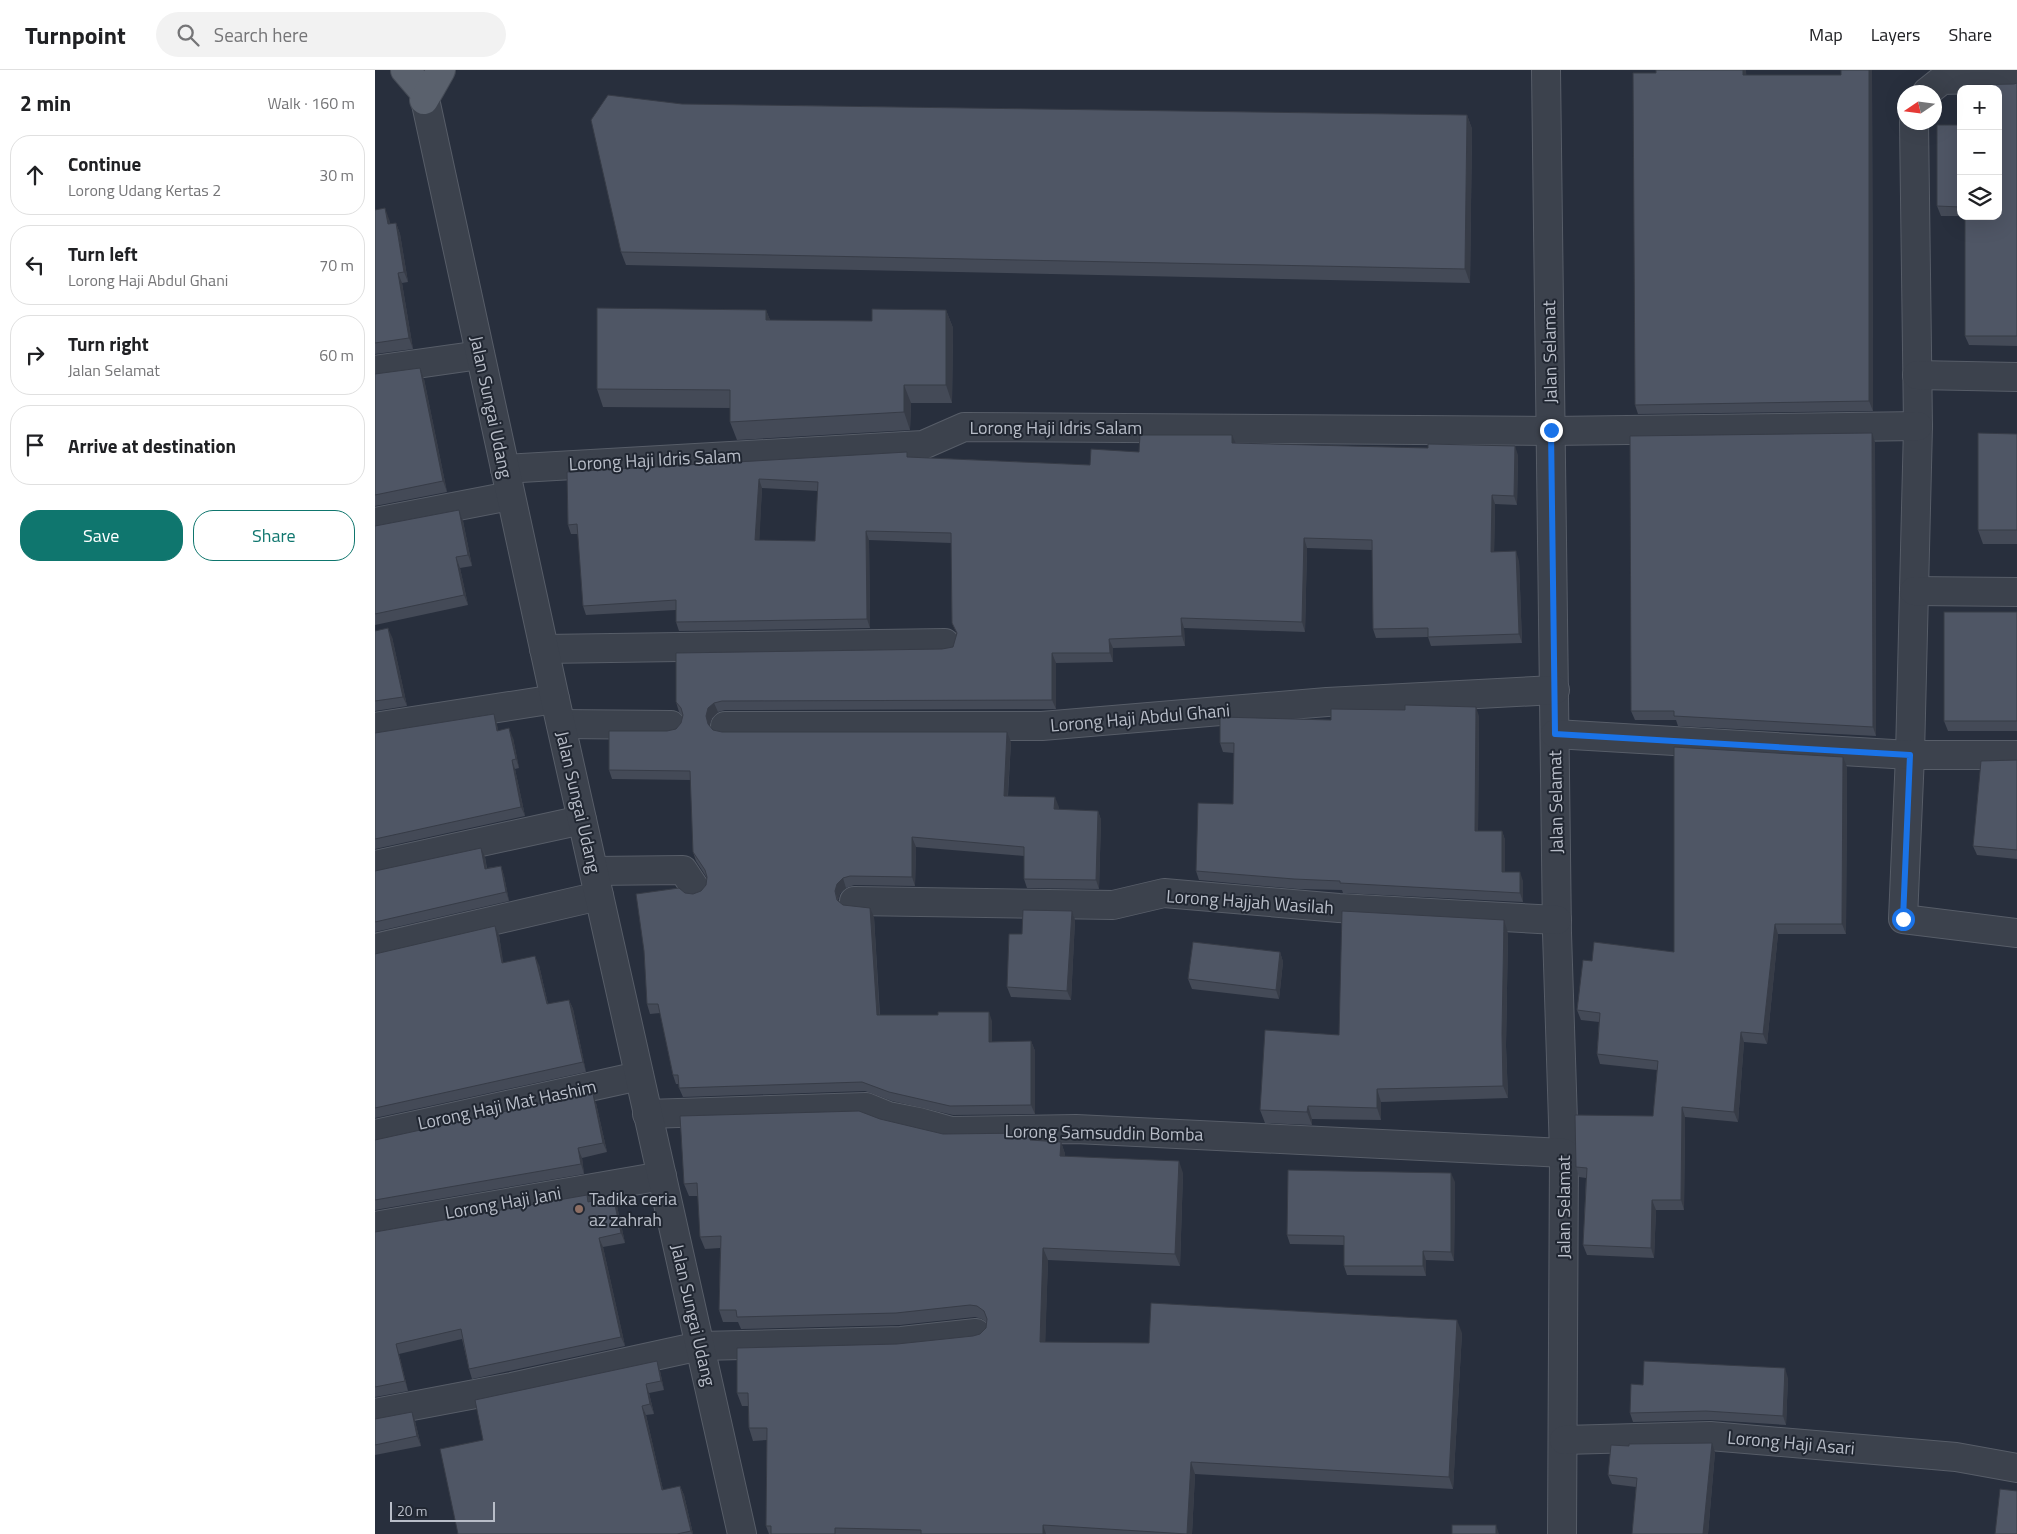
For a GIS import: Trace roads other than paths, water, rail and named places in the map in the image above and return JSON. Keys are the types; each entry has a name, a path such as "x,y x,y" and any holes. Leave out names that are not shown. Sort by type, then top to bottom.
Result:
{"main road":[{"path":"405,70 422,87 441,70"}],"street":[{"name":"Jalan Selamat","path":"1546,70 1557,920 1564,1153 1564,1440 1562,1534"},
{"path":"1936,85 1942,80 2017,78"},
{"name":"Jalan Sungai Udang","path":"422,87 510,496 742,1534"},
{"path":"1914,130 1918,426 1910,755 1903,919 2017,933"},
{"path":"375,370 480,355"},
{"path":"1917,375 2017,377"},
{"name":"Lorong Haji Idris Salam","path":"505,469 923,445 964,427 1551,430 1918,426"},
{"path":"375,522 510,496"},
{"path":"1914,591 2017,592"},
{"path":"544,649 945,643"},
{"name":"Lorong Haji Abdul Ghani","path":"725,726 1042,726 1327,702 1555,690"},
{"path":"375,727 558,712 671,725"},
{"path":"1555,734 1910,755 2017,755"},
{"path":"375,865 582,820"},
{"path":"375,948 596,884 683,870 695,888"},
{"name":"Lorong Hajjah Wasilah","path":"854,901 1113,905 1164,893 1339,908 1557,920"},
{"name":"Lorong Haji Mat Hashim","path":"375,1134 639,1076"},
{"name":"Lorong Samsuddin Bomba","path":"647,1114 866,1107 888,1116 951,1131 1077,1129 1564,1153"},
{"name":"Lorong Haji Jani","path":"375,1226 662,1176"},
{"path":"375,1413 512,1387 699,1346 901,1341 976,1333"},
{"name":"Lorong Haji Asari","path":"1564,1440 1710,1436 1956,1457 2017,1468"}],"place":[{"name":"Tadika ceria az zahrah","path":"579,1209"}]}
